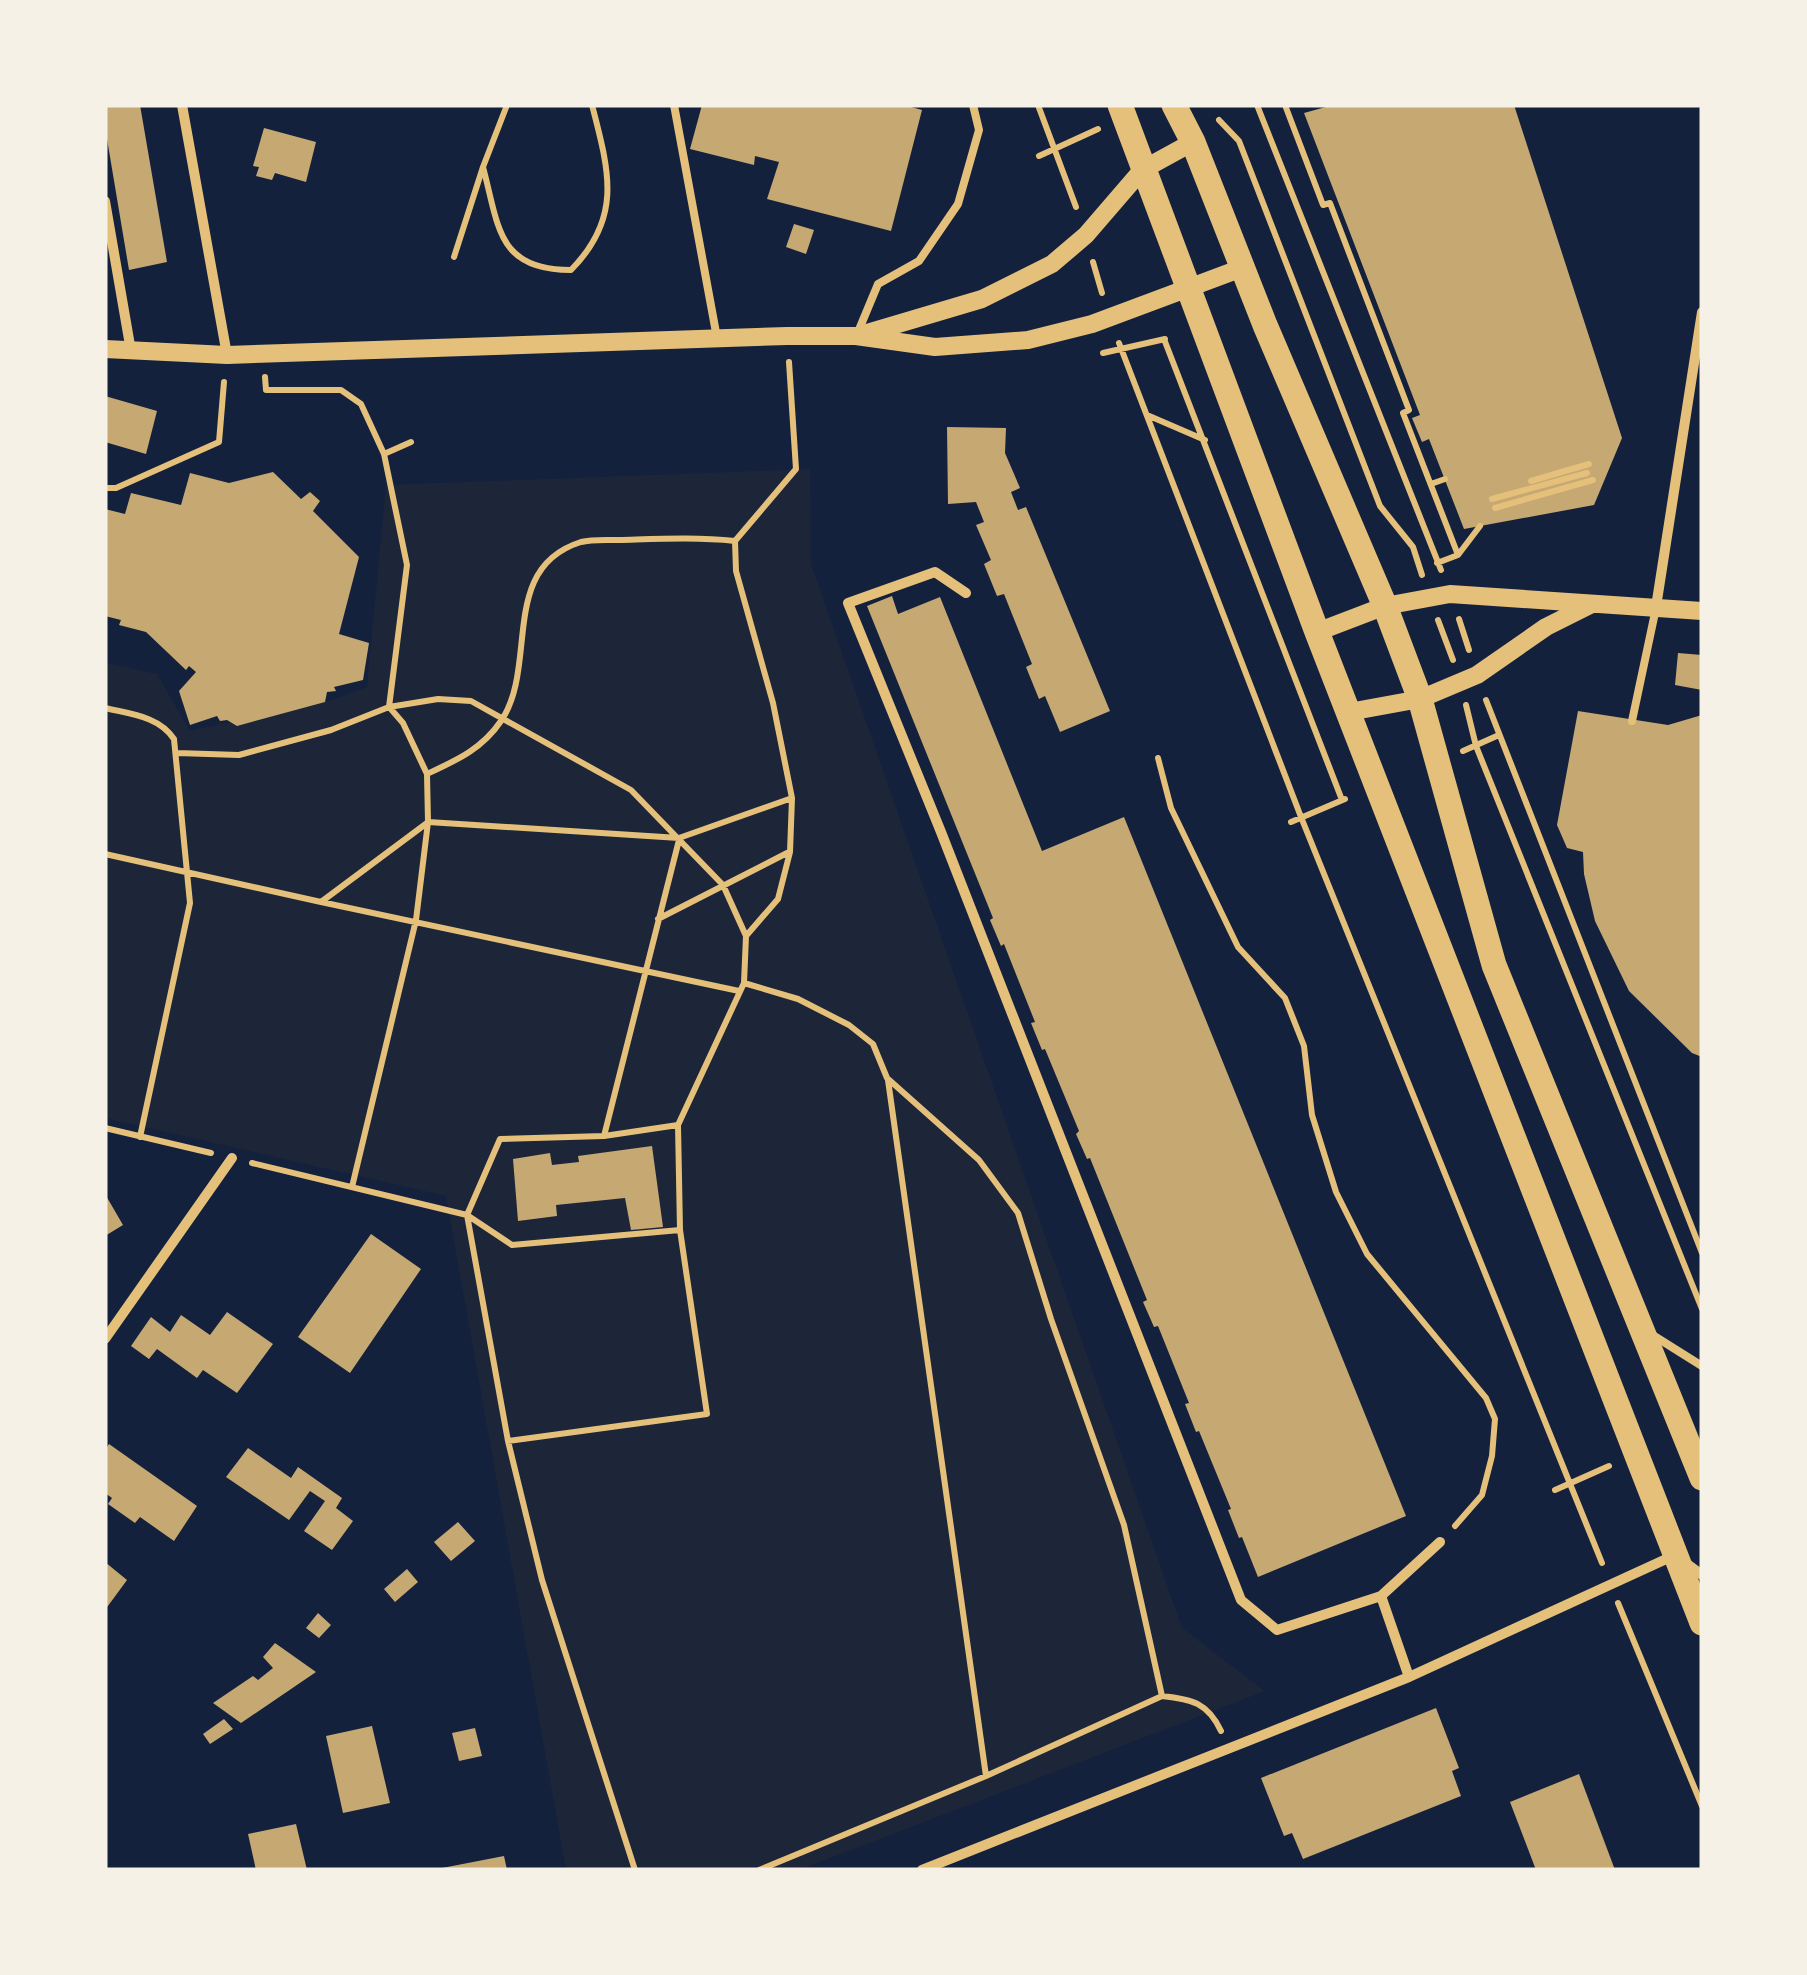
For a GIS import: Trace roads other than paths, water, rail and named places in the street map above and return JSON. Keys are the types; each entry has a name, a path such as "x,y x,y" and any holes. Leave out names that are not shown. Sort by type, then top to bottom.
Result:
{"main road":[{"path":"1120,105 1317,632 1702,1623"},
{"path":"1174,105 1420,699 1494,964 1702,1478"}],"street":[{"path":"182,105 227,355"},
{"path":"856,336 982,299 1052,264 1086,236 1142,170 1192,142"},
{"path":"105,202 131,351"},
{"path":"105,349 227,355 787,336 856,336 935,347 982,344 1035,339 1092,324 1242,268"},
{"path":"1656,607 1702,312"},
{"path":"966,593 935,572 848,603 1240,1600 1277,1630 1381,1596 1440,1542"},
{"path":"1317,632 1384,606 1450,594 1702,612"},
{"path":"1349,712 1420,699 1477,675 1546,626 1592,604"},
{"path":"107,1332 232,1158"},
{"path":"922,1870 1409,1677 1675,1555 1702,1576"},
{"path":"1381,1596 1409,1677"}],"lane":[{"path":"674,105 718,338"},
{"path":"856,336 878,284 919,261 958,204 979,130 973,105"},
{"path":"1632,721 1656,607"},
{"path":"1638,1326 1702,1366"}]}
